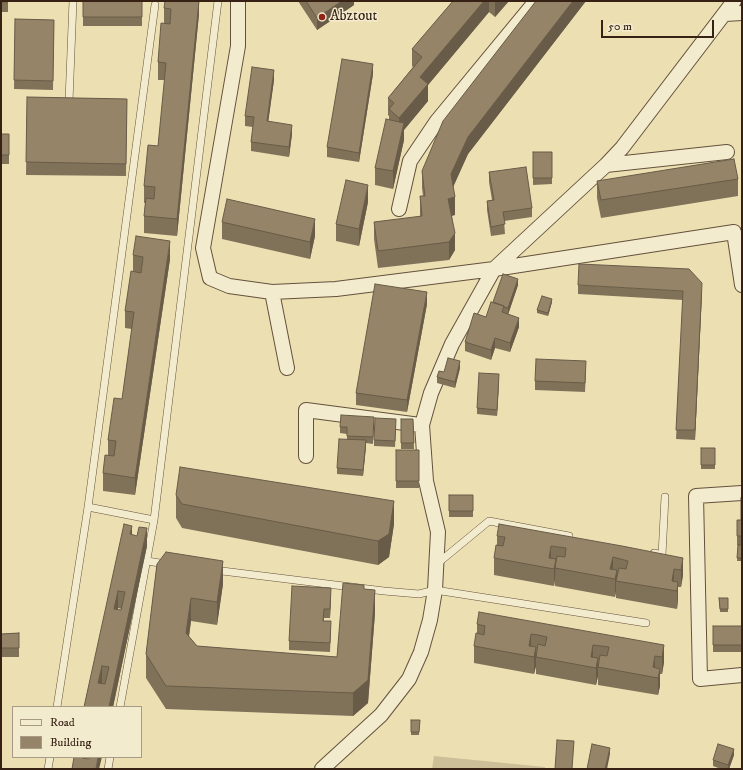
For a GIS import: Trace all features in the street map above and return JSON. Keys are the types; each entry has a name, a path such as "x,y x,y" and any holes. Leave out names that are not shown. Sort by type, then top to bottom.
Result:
{"street":[{"path":"238,1 238,46 203,248 210,278 229,286 272,292 336,289 494,269 738,232 742,285"},
{"path":"399,209 410,161 437,121 536,1"},
{"path":"322,769 381,715 409,680 421,652 430,620 438,563 438,532 426,481 422,425 431,393 452,344 494,269 606,165 622,148 734,1"},
{"path":"725,14 742,13"},
{"path":"606,165 726,152"},
{"path":"272,292 287,368"},
{"path":"306,456 306,410 422,425"},
{"path":"742,493 696,496 700,679 742,675"}],"lane":[{"path":"70,102 72,1"},
{"path":"120,706 154,520 218,1"},
{"path":"57,706 88,507 155,5"},
{"path":"647,552 662,555 665,497"},
{"path":"88,507 154,520"},
{"path":"438,563 488,521 579,538"},
{"path":"147,560 175,565"},
{"path":"206,569 384,591 419,594 435,590 646,623"},
{"path":"48,769 50,758"},
{"path":"108,769 110,758"}],"shaded area":[{"path":"434,756 545,767 545,769 432,769"}],"building":[{"path":"83,1 142,1 142,17 83,17"},
{"path":"165,1 199,1 177,219 144,216 146,198 154,199 155,187 144,186 148,145 158,146 166,63 158,62 161,23 170,24 171,9 164,8"},
{"path":"306,1 342,1 317,18"},
{"path":"453,1 484,1 420,77 428,84 399,118 389,109 394,103 388,98 422,57 412,49"},
{"path":"536,1 573,1 468,137 451,174 455,197 448,199 455,233 449,242 378,251 374,222 422,216 420,196 425,196 422,171 443,121"},
{"path":"15,19 54,20 53,81 14,80"},
{"path":"342,59 373,64 359,153 327,147"},
{"path":"252,67 274,70 267,121 292,125 289,147 251,142 254,117 245,116"},
{"path":"27,97 127,99 126,164 26,162"},
{"path":"386,119 404,123 393,171 375,168"},
{"path":"1,134 9,134 9,155 1,155"},
{"path":"533,152 552,152 552,178 533,178"},
{"path":"734,159 738,179 601,200 597,181"},
{"path":"526,167 532,208 503,212 505,224 491,227 487,201 494,200 489,172"},
{"path":"346,180 368,185 359,229 336,224"},
{"path":"227,199 315,219 310,242 222,222"},
{"path":"136,236 170,241 135,478 103,473 105,455 114,456 116,441 108,440 114,398 122,399 134,312 125,311 131,271 141,273 143,257 133,255"},
{"path":"579,264 689,269 702,283 695,430 676,430 683,291 578,285"},
{"path":"503,274 518,279 508,308 493,302"},
{"path":"375,284 427,292 407,400 356,393"},
{"path":"542,296 552,299 548,313 537,310"},
{"path":"491,302 504,306 502,312 519,318 510,343 495,338 491,350 465,342 474,313 486,317"},
{"path":"448,358 460,361 455,382 437,377 439,371 444,372"},
{"path":"536,359 586,361 585,383 535,381"},
{"path":"479,373 499,374 497,410 477,408"},
{"path":"341,415 374,417 373,437 347,436 347,427 340,427"},
{"path":"375,418 396,419 395,441 374,440"},
{"path":"401,419 413,419 414,443 401,443"},
{"path":"339,439 366,440 363,470 337,468"},
{"path":"701,448 715,448 715,465 701,465"},
{"path":"396,450 419,450 419,481 396,481"},
{"path":"180,467 394,501 389,534 378,541 182,504 176,495"},
{"path":"449,495 473,495 473,511 449,511"},
{"path":"741,498 742,536 737,536 737,520 741,520"},
{"path":"124,524 132,526 130,534 137,536 139,527 147,528 109,706 84,706","holes":["118,591 125,592 121,610 114,609","102,666 109,667 105,684 98,683"]},
{"path":"499,524 683,558 681,570 674,569 672,581 678,582 677,591 616,581 619,568 626,569 628,561 613,557 610,569 617,570 615,579 555,568 557,556 565,557 566,548 551,546 549,558 556,559 554,569 494,558 496,545 503,546 505,537 497,536"},
{"path":"738,545 742,545 742,558 737,558"},
{"path":"166,552 223,561 217,602 191,598 186,633 197,646 337,657 343,583 364,585 364,589 375,590 368,680 353,693 166,686 146,654 157,564"},
{"path":"292,586 331,588 330,609 324,609 323,621 331,621 330,643 289,641"},
{"path":"719,598 728,598 728,609 720,609"},
{"path":"479,612 664,645 662,657 655,656 653,667 660,669 658,678 598,667 600,655 607,656 609,647 593,645 591,657 598,658 596,668 536,657 538,644 545,646 547,637 538,635 531,634 529,646 536,647 534,657 474,646 476,633 484,635 485,626 477,624"},
{"path":"713,626 742,626 742,645 713,645"},
{"path":"19,633 19,648 1,648 1,634"},
{"path":"411,720 420,720 419,732 411,732"},
{"path":"557,740 574,741 572,769 555,769"},
{"path":"592,744 610,748 605,769 587,769"},
{"path":"718,744 734,749 728,765 713,760"},
{"path":"74,758 98,758 96,769 72,769"}],"place":[{"name":"Abztout","path":"322,17"}]}
